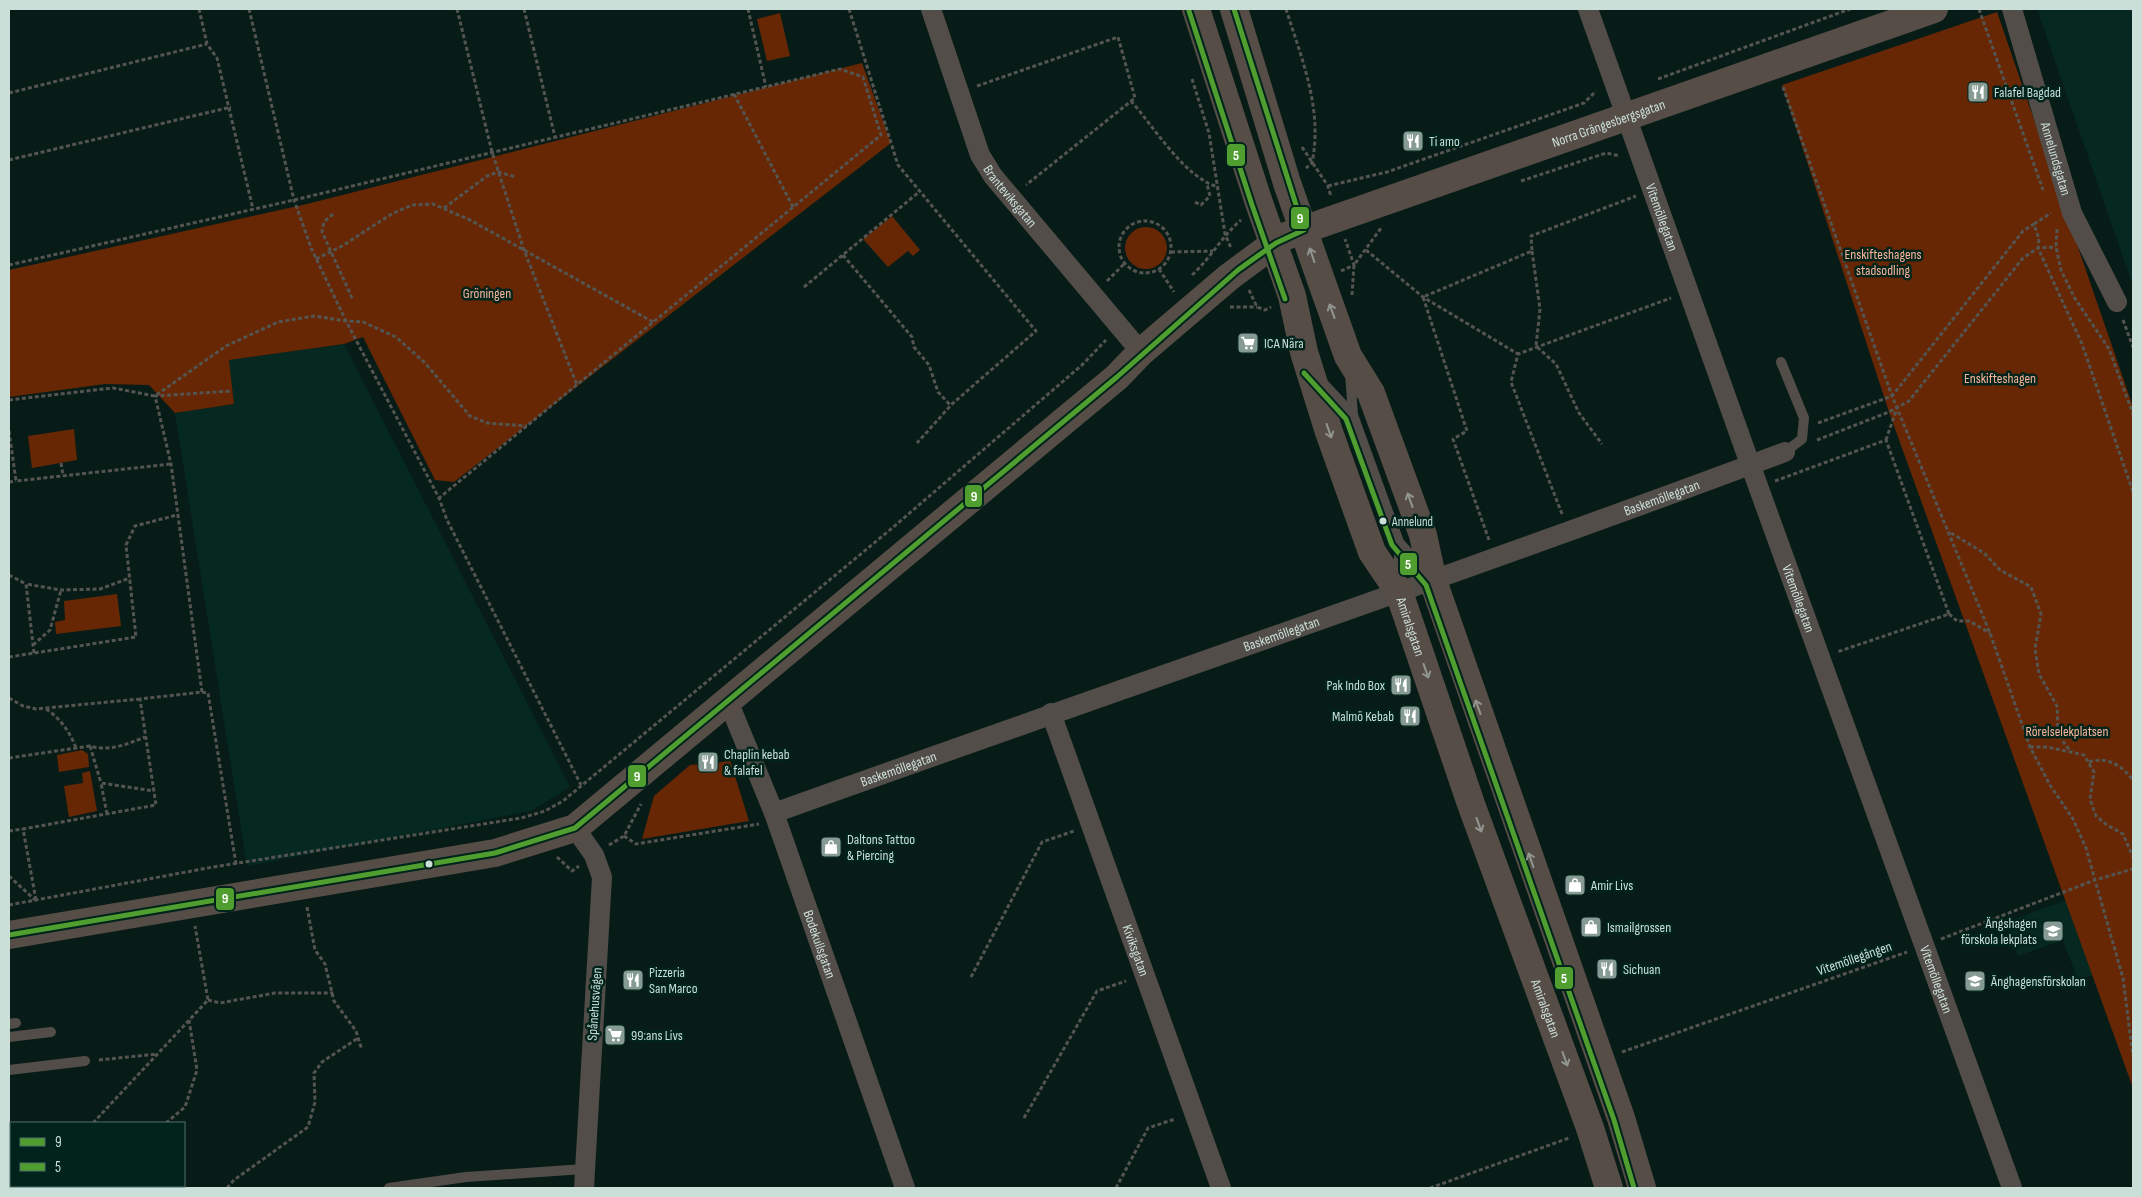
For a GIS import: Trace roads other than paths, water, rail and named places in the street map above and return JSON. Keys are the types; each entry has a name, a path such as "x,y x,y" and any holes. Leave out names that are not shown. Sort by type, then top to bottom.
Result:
{"main road":[{"name":"Amiralsgatan","path":"1196,9 1287,237 1348,356 1365,380 1374,400 1423,535 1434,581 1621,1118 1642,1188"},
{"name":"Amiralsgatan","path":"1234,9 1287,237 1292,296 1309,368 1372,552 1399,592 1471,804 1590,1128 1609,1188"},
{"name":"Norra Grängesbergsgatan","path":"575,828 1116,377 1141,352 1229,277 1287,237 1628,115 1934,9"},
{"path":"9,935 495,853 575,828"}],"street":[{"name":"Branteviksgatan","path":"931,9 980,155 1010,198 1141,352"},
{"name":"Vitemöllegatan","path":"1588,9 1615,85 1628,115 1750,465 2012,1188"},
{"name":"Annelundsgatan","path":"2012,9 2072,212 2117,302"},
{"name":"Baskemöllegatan","path":"775,817 1051,713 1434,581 1786,452"},
{"name":"Bodekullsgatan","path":"728,701 775,817 905,1188"},
{"name":"Kiviksgatan","path":"1051,713 1221,1188"},
{"name":"Spånehusvägen","path":"575,828 597,860 602,877 584,1179"}],"lane":[{"path":"1348,356 1353,415 1399,542 1399,592"},
{"path":"1781,362 1804,418 1802,439 1786,452"},
{"path":"1309,368 1353,415"},
{"path":"1399,542 1434,581"},
{"path":"9,1038 51,1032"},
{"path":"9,1070 86,1061"},
{"path":"389,1188 466,1177 584,1179"}],"place":[{"name":"Falafel Bagdad","path":"1978,92"},
{"name":"Ti amo","path":"1413,141"},
{"name":"ICA Nära","path":"1248,343"},
{"name":"Annelund","path":"1383,521"},
{"name":"Pak Indo Box","path":"1401,685"},
{"name":"Malmö Kebab","path":"1410,716"},
{"name":"Chaplin kebab & falafel","path":"708,762"},
{"name":"Daltons Tattoo & Piercing","path":"831,847"},
{"name":"Amir Livs","path":"1575,885"},
{"name":"Ismailgrossen","path":"1591,927"},
{"name":"Ängshagen förskola lekplats","path":"2053,931"},
{"name":"Sichuan","path":"1607,969"},
{"name":"Pizzeria San Marco","path":"633,980"},
{"name":"Änghagensförskolan","path":"1975,981"},
{"name":"99:ans Livs","path":"615,1035"}],"park label":[{"name":"Enskifteshagens stadsodling","path":"1883,262"},
{"name":"Gröningen","path":"487,293"},
{"name":"Enskifteshagen","path":"2000,378"},
{"name":"Rörelselekplatsen","path":"2067,731"}]}
